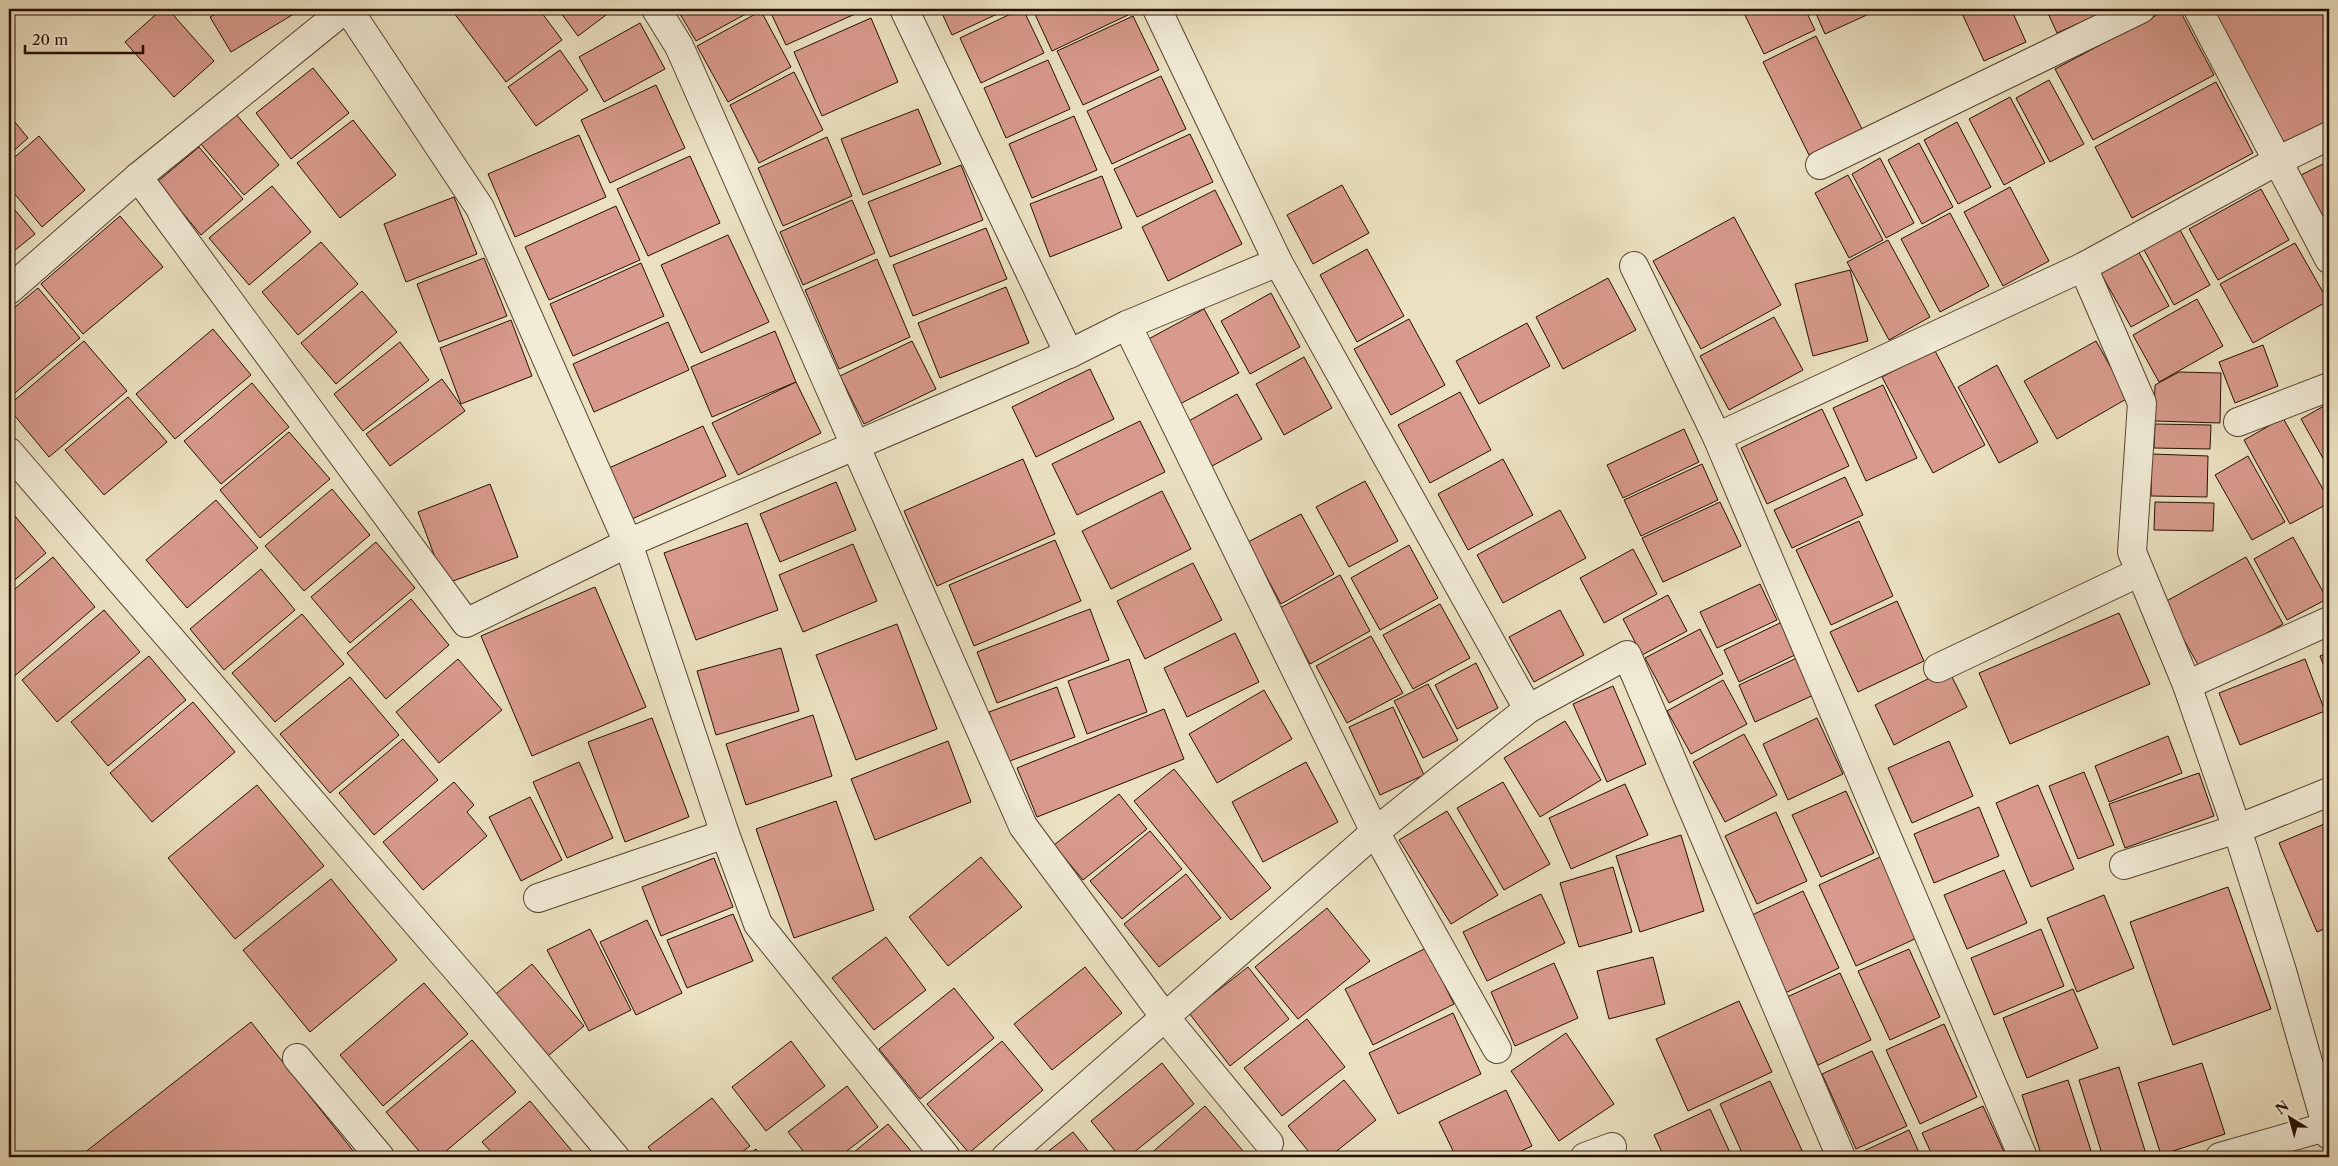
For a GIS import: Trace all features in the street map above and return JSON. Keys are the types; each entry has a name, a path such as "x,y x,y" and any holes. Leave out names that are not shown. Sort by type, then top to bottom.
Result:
{"street":[{"path":"9,290 138,177 347,9 480,208 628,543 725,834 758,924 946,1157"},
{"path":"656,9 679,46 1023,826 1164,1016 1269,1143"},
{"path":"904,9 1069,354"},
{"path":"1157,9 1278,262 1528,709"},
{"path":"1820,165 2141,9"},
{"path":"2198,9 2329,259"},
{"path":"1717,437 2084,266 2277,161 2329,136"},
{"path":"138,177 466,623 628,543 1069,354 1127,325 1278,262"},
{"path":"1634,266 1717,437 2023,1157"},
{"path":"2084,266 2142,403 2132,552 2187,685 2236,829 2282,971 2328,1129 2220,1157"},
{"path":"1127,325 1375,832 1497,1049"},
{"path":"2238,422 2329,387"},
{"path":"9,452 472,986 616,1157"},
{"path":"1938,668 2140,572"},
{"path":"2187,685 2329,621"},
{"path":"1006,1157 1375,832 1528,709 1627,655 1840,1157"},
{"path":"2124,865 2236,829 2329,792"},
{"path":"538,898 725,834"},
{"path":"297,1058 380,1157"},
{"path":"1585,1157 1612,1147"}],"building":[{"path":"162,9 168,9 214,61 174,97 125,42"},
{"path":"224,9 302,9 231,52 210,17"},
{"path":"451,9 539,9 562,40 506,82"},
{"path":"558,9 614,9 578,36"},
{"path":"677,9 755,9 696,41"},
{"path":"769,9 864,9 864,10 786,45"},
{"path":"940,9 1008,9 952,35"},
{"path":"1023,9 1044,53 981,83 960,38"},
{"path":"1125,9 1128,15 1052,51 1033,10"},
{"path":"1742,9 1805,9 1815,30 1764,54"},
{"path":"1814,9 1880,9 1825,34"},
{"path":"1960,9 2011,9 2026,42 1984,61"},
{"path":"2046,9 2105,9 2106,11 2057,33"},
{"path":"2168,9 2179,9 2214,75 2093,140 2055,69"},
{"path":"2212,9 2329,9 2329,121 2285,145"},
{"path":"761,11 791,67 728,102 697,46"},
{"path":"1133,16 1159,70 1083,105 1057,51"},
{"path":"871,18 898,82 822,116 794,52"},
{"path":"640,23 665,69 604,102 579,57"},
{"path":"1816,36 1862,129 1809,155 1763,62"},
{"path":"560,50 588,90 536,126 508,87"},
{"path":"1048,60 1070,109 1006,138 984,88"},
{"path":"313,68 349,113 291,159 256,113"},
{"path":"794,72 823,130 759,163 730,105"},
{"path":"1161,76 1186,129 1112,164 1087,111"},
{"path":"2049,80 2084,144 2050,162 2016,98"},
{"path":"2216,82 2253,153 2132,218 2095,147"},
{"path":"656,85 685,148 610,183 581,120"},
{"path":"2010,97 2045,163 2004,185 1969,119"},
{"path":"918,109 941,164 863,195 841,139"},
{"path":"235,113 279,165 244,195 200,143"},
{"path":"9,115 28,138 9,155"},
{"path":"1074,116 1097,170 1032,198 1009,144"},
{"path":"353,120 396,175 340,218 297,163"},
{"path":"1957,122 1991,187 1958,204 1924,140"},
{"path":"1190,134 1213,182 1137,217 1114,169"},
{"path":"579,135 606,197 515,237 488,174"},
{"path":"39,136 85,190 42,227 9,187 9,162"},
{"path":"827,137 852,196 783,226 758,168"},
{"path":"1919,143 1953,207 1922,224 1888,160"},
{"path":"199,147 243,199 201,235 157,182"},
{"path":"690,156 720,223 648,256 617,189"},
{"path":"1880,158 1914,223 1886,238 1852,174"},
{"path":"2329,161 2329,236 2299,176"},
{"path":"961,165 983,220 890,257 868,202"},
{"path":"1848,175 1883,240 1849,258 1815,193"},
{"path":"1102,176 1122,228 1050,257 1030,204"},
{"path":"1342,185 1369,233 1313,264 1287,215"},
{"path":"272,186 311,232 249,285 209,238"},
{"path":"2010,187 2049,261 2003,286 1964,212"},
{"path":"2261,189 2289,240 2218,280 2189,229"},
{"path":"1215,190 1242,244 1168,281 1142,227"},
{"path":"454,197 477,254 406,282 384,224"},
{"path":"852,200 875,253 803,285 780,232"},
{"path":"9,203 35,234 9,255"},
{"path":"616,206 640,260 549,300 525,247"},
{"path":"1950,213 1989,286 1940,312 1901,239"},
{"path":"120,216 163,267 83,334 41,284"},
{"path":"1734,217 1781,305 1701,349 1653,261"},
{"path":"986,228 1007,279 913,316 893,265"},
{"path":"2179,228 2210,285 2174,305 2143,248"},
{"path":"728,235 769,322 701,353 661,265"},
{"path":"1888,240 1930,317 1889,340 1847,262"},
{"path":"321,242 358,284 298,335 262,292"},
{"path":"2295,243 2328,301 2253,343 2220,284"},
{"path":"1367,249 1404,316 1357,342 1320,275"},
{"path":"2137,249 2169,306 2131,327 2099,270"},
{"path":"484,258 507,316 439,342 417,284"},
{"path":"877,259 910,337 839,369 805,290"},
{"path":"641,263 664,316 573,356 550,304"},
{"path":"1850,270 1868,341 1813,356 1795,284"},
{"path":"1608,278 1636,330 1563,369 1536,317"},
{"path":"1006,287 1029,343 940,378 918,323"},
{"path":"38,288 80,338 9,398 9,312"},
{"path":"362,291 397,332 336,384 301,343"},
{"path":"1271,293 1300,347 1250,374 1221,321"},
{"path":"2197,299 2223,346 2159,382 2133,335"},
{"path":"1204,309 1239,373 1178,405 1143,342"},
{"path":"1774,317 1803,370 1729,410 1700,356"},
{"path":"1409,319 1445,385 1391,415 1354,349"},
{"path":"511,320 532,376 461,404 440,348"},
{"path":"668,322 689,370 594,412 573,364"},
{"path":"1527,323 1550,366 1479,404 1456,361"},
{"path":"213,329 251,375 175,439 136,394"},
{"path":"775,331 796,382 712,417 691,367"},
{"path":"84,341 127,391 49,457 9,409 9,405"},
{"path":"912,341 936,389 864,424 840,376"},
{"path":"2096,341 2128,398 2057,439 2024,381"},
{"path":"400,342 429,380 363,431 334,394"},
{"path":"2263,345 2278,386 2235,403 2219,362"},
{"path":"1934,349 1985,445 1933,473 1882,377"},
{"path":"1304,357 1332,408 1284,435 1256,384"},
{"path":"1997,365 2038,442 1999,463 1958,387"},
{"path":"1090,369 1114,419 1036,457 1012,407"},
{"path":"2179,372 2221,373 2220,423 2154,421 2155,385"},
{"path":"442,379 465,411 390,466 366,434"},
{"path":"796,382 821,433 738,475 712,423"},
{"path":"252,383 289,427 221,484 184,441"},
{"path":"1883,385 1917,458 1866,481 1833,408"},
{"path":"1460,392 1491,450 1430,483 1398,425"},
{"path":"1237,394 1262,439 1212,466 1187,422"},
{"path":"128,397 167,442 104,495 65,450"},
{"path":"2329,403 2329,469 2301,419"},
{"path":"1822,409 1849,466 1767,504 1741,448"},
{"path":"2283,418 2329,500 2329,503 2290,524 2244,440"},
{"path":"1140,421 1165,472 1077,515 1052,464"},
{"path":"2155,424 2211,425 2210,449 2154,448"},
{"path":"703,426 726,476 632,519 609,468"},
{"path":"1684,429 1699,462 1623,498 1607,465"},
{"path":"289,432 330,479 260,538 220,490"},
{"path":"2152,454 2208,456 2207,497 2151,496"},
{"path":"2248,456 2285,522 2252,540 2215,475"},
{"path":"1023,459 1055,534 937,586 904,511"},
{"path":"1503,459 1533,515 1468,550 1438,494"},
{"path":"1702,464 1718,500 1641,536 1624,500"},
{"path":"1845,477 1863,515 1792,548 1774,510"},
{"path":"1365,481 1398,541 1349,567 1316,507"},
{"path":"836,482 856,530 780,562 760,514"},
{"path":"490,484 518,557 445,584 418,512"},
{"path":"332,489 370,535 304,591 265,546"},
{"path":"1162,491 1191,549 1111,589 1082,531"},
{"path":"216,500 258,548 187,608 146,560"},
{"path":"1720,502 1741,546 1663,582 1642,538"},
{"path":"2155,502 2214,503 2213,531 2154,530"},
{"path":"9,509 46,553 9,585"},
{"path":"1560,510 1586,558 1503,603 1477,555"},
{"path":"1301,514 1334,574 1281,604 1248,542"},
{"path":"1859,521 1893,596 1831,625 1796,550"},
{"path":"747,523 778,610 696,640 664,553"},
{"path":"2293,537 2327,599 2287,620 2254,559"},
{"path":"1055,540 1081,601 974,646 949,585"},
{"path":"376,542 415,588 350,643 311,597"},
{"path":"853,544 877,601 803,632 779,575"},
{"path":"1409,545 1438,598 1380,630 1351,578"},
{"path":"1633,549 1657,594 1604,623 1580,578"},
{"path":"53,557 95,607 11,679 9,677 9,594"},
{"path":"2246,557 2283,624 2201,670 2163,603"},
{"path":"1193,563 1222,620 1145,659 1117,601"},
{"path":"261,569 295,610 224,670 190,629"},
{"path":"1340,575 1370,631 1310,664 1280,608"},
{"path":"1760,584 1777,620 1717,648 1700,612"},
{"path":"595,587 646,707 532,756 481,636"},
{"path":"1668,595 1687,631 1642,655 1623,619"},
{"path":"411,599 449,645 386,699 347,653"},
{"path":"1897,601 1924,661 1858,692 1830,632"},
{"path":"1440,604 1470,658 1413,689 1383,635"},
{"path":"1090,609 1109,660 997,703 977,652"},
{"path":"104,610 140,652 57,722 22,680"},
{"path":"1560,610 1584,655 1534,682 1509,637"},
{"path":"2119,613 2150,684 2010,744 1979,673"},
{"path":"302,614 344,664 275,722 232,673"},
{"path":"1782,622 1797,654 1739,682 1724,650"},
{"path":"897,624 937,729 856,760 816,655"},
{"path":"1700,629 1723,674 1669,703 1645,658"},
{"path":"1235,633 1259,682 1187,717 1164,668"},
{"path":"1371,636 1403,693 1347,723 1316,666"},
{"path":"781,648 799,711 716,735 697,671"},
{"path":"2329,652 2329,679 2320,656"},
{"path":"149,656 186,700 108,766 71,722"},
{"path":"1801,656 1818,693 1755,722 1739,685"},
{"path":"458,659 502,710 439,763 396,712"},
{"path":"1129,659 1147,712 1087,734 1068,681"},
{"path":"2305,659 2325,711 2240,745 2219,693"},
{"path":"1476,663 1498,708 1457,729 1435,685"},
{"path":"1948,669 1967,707 1894,745 1875,705"},
{"path":"350,677 399,735 330,793 280,734"},
{"path":"1723,680 1747,724 1691,754 1667,711"},
{"path":"1428,684 1458,740 1423,758 1394,701"},
{"path":"1613,686 1646,764 1607,782 1573,704"},
{"path":"1057,687 1075,737 1007,762 989,712"},
{"path":"1264,690 1292,739 1217,783 1189,734"},
{"path":"193,702 235,752 152,822 110,773"},
{"path":"1393,707 1424,775 1380,795 1349,727"},
{"path":"1164,709 1184,759 1037,817 1017,768"},
{"path":"813,715 832,776 746,805 726,744"},
{"path":"652,718 689,817 625,842 588,742"},
{"path":"1817,718 1843,774 1788,800 1763,744"},
{"path":"1565,721 1601,780 1540,817 1504,758"},
{"path":"1744,734 1777,795 1725,822 1693,762"},
{"path":"2168,736 2182,773 2109,802 2095,766"},
{"path":"403,739 438,780 374,835 339,793"},
{"path":"948,741 971,802 875,840 851,779"},
{"path":"1949,741 1973,796 1912,823 1888,768"},
{"path":"579,762 613,838 567,858 533,782"},
{"path":"1306,762 1338,822 1263,862 1232,802"},
{"path":"1174,769 1271,888 1231,920 1134,801"},
{"path":"2084,772 2114,845 2078,859 2049,786"},
{"path":"2199,773 2214,816 2125,848 2109,804"},
{"path":"454,782 474,805 467,812 487,836 423,890 383,842"},
{"path":"1503,782 1550,864 1504,890 1457,808"},
{"path":"1625,784 1648,835 1571,869 1549,818"},
{"path":"257,785 324,866 235,939 168,858"},
{"path":"2038,785 2074,869 2031,887 1996,803"},
{"path":"1846,791 1874,853 1821,877 1792,815"},
{"path":"1119,794 1147,829 1083,880 1054,845"},
{"path":"530,797 562,860 521,881 489,817"},
{"path":"836,801 874,910 794,938 756,829"},
{"path":"1979,807 1999,856 1934,883 1914,834"},
{"path":"1447,811 1498,895 1451,924 1399,840"},
{"path":"1776,812 1807,881 1757,904 1725,836"},
{"path":"2329,822 2329,927 2317,932 2279,843"},
{"path":"1150,831 1182,869 1122,919 1090,881"},
{"path":"1681,835 1704,911 1640,932 1616,856"},
{"path":"981,857 1022,907 948,966 909,917"},
{"path":"1880,857 1917,938 1856,966 1819,885"},
{"path":"714,858 733,907 661,936 642,887"},
{"path":"1613,867 1632,932 1579,947 1560,883"},
{"path":"2004,870 2027,923 1967,949 1944,895"},
{"path":"1186,874 1221,918 1159,967 1124,924"},
{"path":"331,879 397,960 310,1032 243,950"},
{"path":"2228,887 2271,1009 2173,1045 2130,922"},
{"path":"1803,891 1839,968 1785,993 1750,916"},
{"path":"1541,894 1565,943 1487,981 1463,932"},
{"path":"2104,895 2134,968 2077,992 2047,918"},
{"path":"1327,908 1370,961 1298,1019 1255,967"},
{"path":"733,914 753,961 687,988 667,940"},
{"path":"647,920 682,993 636,1015 600,942"},
{"path":"590,929 631,1010 589,1031 547,950"},
{"path":"2041,929 2064,986 1994,1015 1971,958"},
{"path":"886,937 926,990 874,1030 832,978"},
{"path":"1426,948 1454,1004 1373,1045 1345,989"},
{"path":"1909,949 1940,1017 1890,1040 1858,971"},
{"path":"1653,957 1665,1004 1609,1019 1597,971"},
{"path":"1554,963 1578,1018 1515,1046 1491,992"},
{"path":"532,964 584,1026 543,1060 492,997"},
{"path":"1085,967 1122,1013 1052,1070 1014,1024"},
{"path":"1248,967 1289,1019 1230,1066 1189,1013"},
{"path":"1840,973 1871,1040 1818,1065 1787,997"},
{"path":"424,983 468,1034 383,1106 340,1055"},
{"path":"954,988 994,1038 920,1099 879,1049"},
{"path":"2073,989 2098,1048 2027,1078 2003,1018"},
{"path":"1739,1001 1772,1072 1688,1111 1656,1039"},
{"path":"1453,1013 1481,1074 1398,1114 1369,1053"},
{"path":"1307,1019 1345,1067 1282,1116 1244,1068"},
{"path":"251,1022 358,1157 79,1157"},
{"path":"1944,1024 1977,1097 1920,1124 1886,1050"},
{"path":"1566,1033 1614,1104 1559,1141 1511,1071"},
{"path":"472,1040 516,1092 439,1157 424,1157 386,1112"},
{"path":"791,1041 825,1086 766,1131 732,1087"},
{"path":"1002,1041 1043,1090 969,1153 927,1104"},
{"path":"1872,1051 1907,1126 1856,1149 1822,1074"},
{"path":"1162,1063 1194,1104 1128,1157 1120,1157 1091,1121"},
{"path":"2202,1063 2225,1134 2161,1155 2138,1083"},
{"path":"2119,1067 2146,1154 2134,1157 2103,1157 2079,1080"},
{"path":"1344,1080 1376,1120 1329,1157 1313,1157 1288,1126"},
{"path":"2068,1080 2093,1157 2042,1157 2022,1095"},
{"path":"1770,1081 1805,1157 1744,1157 1720,1104"},
{"path":"847,1086 878,1127 839,1157 808,1157 788,1132"},
{"path":"1506,1090 1532,1146 1508,1157 1456,1157 1439,1122"},
{"path":"712,1098 750,1146 735,1157 656,1157 648,1147"},
{"path":"530,1101 577,1157 496,1157 482,1142"},
{"path":"1205,1106 1248,1157 1147,1157"},
{"path":"1983,1106 2005,1154 1997,1157 1933,1157 1922,1133"},
{"path":"1710,1109 1732,1157 1664,1157 1654,1135"},
{"path":"888,1124 916,1157 848,1157"},
{"path":"1909,1130 1921,1157 1851,1157"},
{"path":"1073,1132 1093,1157 1041,1157"},
{"path":"756,1149 763,1157 745,1157"}]}
